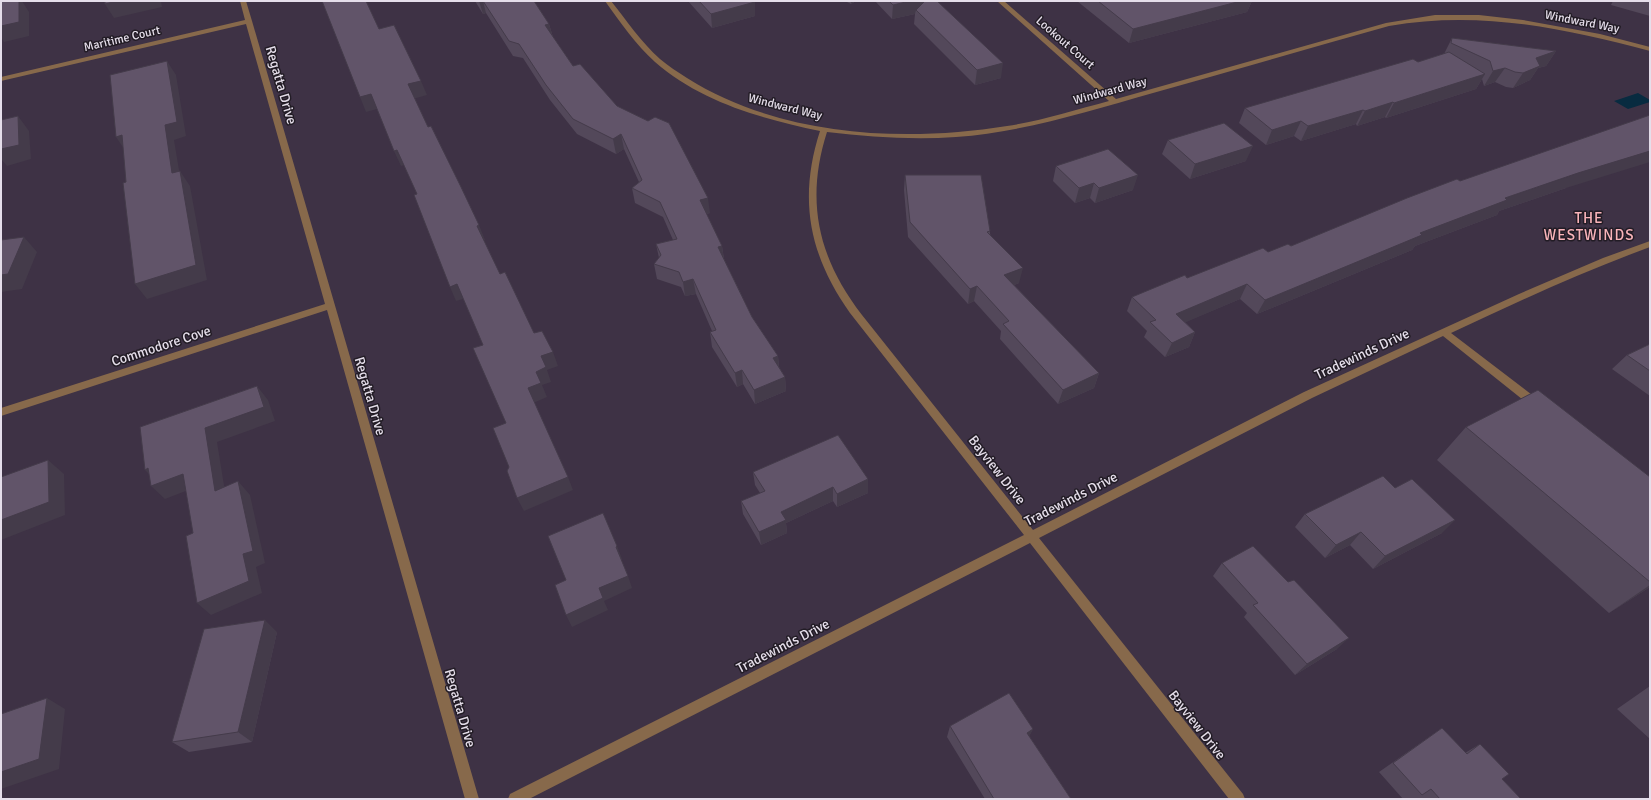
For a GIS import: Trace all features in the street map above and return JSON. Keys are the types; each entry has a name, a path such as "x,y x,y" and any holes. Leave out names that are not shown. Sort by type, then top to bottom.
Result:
{"street":[{"name":"Regatta Drive","path":"243,1 329,306 472,799"},
{"name":"Windward Way","path":"608,1 652,55 665,66 698,88 742,108 766,116 824,129 882,136 942,136 971,134 1026,125 1115,102 1388,24 1426,17 1466,16 1514,20 1610,38 1650,49"},
{"name":"Lookout Court","path":"1000,1 1115,102"},
{"name":"Maritime Court","path":"1,79 249,20"},
{"name":"Bayview Drive","path":"824,129 817,147 813,167 811,203 816,232 824,256 835,280 849,304 1238,799"},
{"name":"Tradewinds Drive","path":"515,799 1308,395 1522,296 1606,260 1650,244"},
{"name":"Commodore Cove","path":"1,412 329,306"},
{"path":"1444,332 1543,409"}],"water":[{"path":"1638,93 1650,100 1650,102 1628,109 1614,101"}],"building":[{"path":"1,1 19,1 19,22 1,26"},
{"path":"105,1 117,1 105,4"},
{"path":"322,1 366,1 379,29 394,25 421,81 408,84 428,127 431,126 461,187 479,225 477,226 500,274 505,272 534,333 542,331 553,352 541,356 546,367 536,372 541,383 528,388 568,477 517,498 507,471 509,467 493,428 506,423 473,348 483,345 457,284 450,287 414,195 417,194 397,150 394,151 371,94 360,97"},
{"path":"483,1 534,1 549,24 545,25 573,66 580,64 617,106 648,121 655,117 669,123 708,198 700,200 722,246 718,247 752,317 778,356 773,358 785,377 754,390 742,370 735,373 710,332 716,330 693,279 683,282 679,272 654,264 661,255 656,244 677,239 660,202 632,188 642,180 621,134 613,139 573,119 546,85 519,44 509,41"},
{"path":"699,1 754,1 755,2 711,14"},
{"path":"889,1 910,1 893,5"},
{"path":"925,1 937,1 1003,63 977,70 916,10"},
{"path":"1098,1 1241,1 1133,29"},
{"path":"1452,38 1556,51 1536,58 1540,66 1523,73 1505,68 1493,71 1490,61 1451,43"},
{"path":"1449,52 1485,74 1394,103 1393,102 1365,111 1363,110 1308,126 1301,121 1272,130 1245,108 1413,59 1418,62"},
{"path":"167,61 177,122 165,125 172,173 180,171 196,265 135,284 123,183 126,182 122,135 116,137 110,75"},
{"path":"1650,115 1650,151 1578,173 1505,198 1507,200 1420,233 1422,235 1265,300 1247,284 1176,314 1195,332 1172,343 1150,322 1156,320 1132,297 1185,275 1187,278 1263,248 1268,252 1288,244 1291,246 1457,179 1460,181"},
{"path":"18,116 19,145 1,149 1,120"},
{"path":"1224,123 1253,146 1195,164 1168,140"},
{"path":"1108,149 1138,175 1099,188 1094,183 1079,188 1056,166"},
{"path":"905,175 981,175 990,231 987,232 1023,268 1004,275 1099,373 1063,390 1003,324 1009,321 977,286 970,289 910,222"},
{"path":"24,237 8,274 1,275 1,240"},
{"path":"1650,344 1650,371 1627,355"},
{"path":"257,386 264,407 205,428 215,491 238,481 253,551 243,554 249,581 197,603 186,536 193,533 183,474 151,486 148,468 145,470 140,427"},
{"path":"1538,390 1650,477 1650,582 1466,427"},
{"path":"838,435 868,479 837,494 833,487 781,512 786,520 759,532 741,501 765,491 753,472"},
{"path":"48,460 49,502 1,520 1,477"},
{"path":"1383,476 1395,488 1412,479 1455,520 1385,556 1361,532 1336,545 1305,514"},
{"path":"603,513 628,576 599,588 603,598 566,615 555,585 566,580 548,536"},
{"path":"1253,546 1288,582 1294,580 1349,638 1307,664 1253,605 1258,603 1222,563"},
{"path":"265,620 238,732 172,742 204,629"},
{"path":"1009,693 1033,729 1027,733 1071,799 994,799 950,726"},
{"path":"47,698 39,759 1,772 1,714"},
{"path":"1442,728 1467,754 1480,744 1509,774 1502,779 1521,799 1440,799 1431,789 1422,795 1393,763"}],"district":[{"name":"THE WESTWINDS","path":"1589,226"}]}
